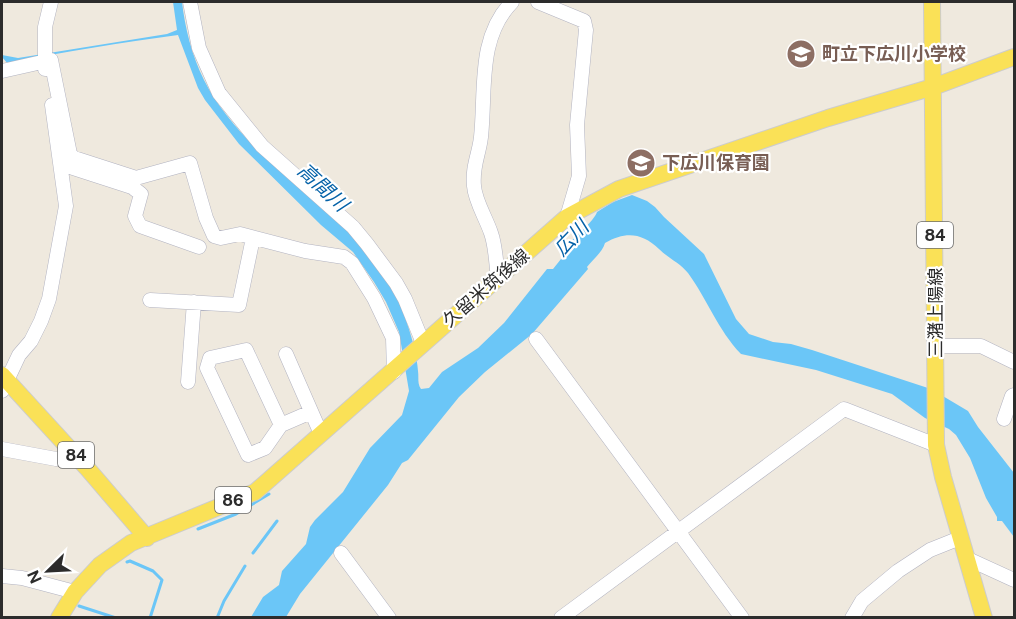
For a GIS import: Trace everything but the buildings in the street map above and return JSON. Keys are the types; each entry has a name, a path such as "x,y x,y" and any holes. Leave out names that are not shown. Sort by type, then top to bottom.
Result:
{"main road":[{"name":"三潴上陽線","path":"932,2 936,440 943,477 984,618"},
{"name":"久留米筑後線","path":"59,618 75,592 100,566 131,543 255,492 567,217 619,189 828,118 933,87 1014,57"},
{"name":"84","path":"3,383 87,468 147,538"}],"street":[{"path":"3,383 19,355 31,341 49,298 66,207 62,164 44,58 45,27 51,2"},
{"path":"190,2 199,48 219,93 262,146 353,227 368,244 405,299 421,345"},
{"path":"498,278 492,236 474,189 473,165 480,144 484,114 484,74 488,41 506,8 512,2"},
{"path":"538,2 584,21 586,30 577,125 579,176 567,217"},
{"path":"2,71 44,58 51,60 70,154 74,158 136,178 190,163 206,218 214,236 221,238 240,234 305,251 344,257 352,263 374,298 393,338 397,368"},
{"path":"62,164 132,187 141,194 135,216 140,226 199,247"},
{"path":"150,300 239,305 253,238"},
{"path":"188,382 194,302"},
{"path":"536,339 742,618"},
{"path":"936,346 981,346 1014,362"},
{"path":"281,425 246,350 210,358 207,368 248,455 265,448 281,425 311,412"},
{"path":"286,354 321,434"},
{"path":"1004,419 1014,395"},
{"path":"561,618 844,409 936,440"},
{"path":"2,449 56,459"},
{"path":"852,618 862,601 898,571 930,550 960,538"},
{"path":"341,553 389,618"},
{"path":"966,558 1014,580"},
{"path":"2,576 22,578 75,592"}],"water":[{"path":"173,2 182,2 187,32 204,80 234,125 273,165 344,226 384,276 399,302 407,323 421,389 429,388 442,372 478,348 504,323 547,269 553,269 567,254 571,248 570,243 597,212 613,202 632,195 655,207 704,254 736,319 749,334 773,342 812,350 931,389 968,411 1014,473 1014,537 1002,521 997,521 970,458 956,435 949,429 925,418 892,394 816,370 741,354 726,335 685,269 653,244 640,237 627,235 605,243 600,253 587,267 588,269 532,334 485,372 459,397 408,460 402,463 388,485 300,594 286,617 251,617 263,597 279,585 282,571 306,544 310,527 315,520 343,492 370,448 402,415 409,391 399,332 374,282 353,252 321,225 239,144 198,88 178,35 71,51 8,64 2,57 2,55 18,58 167,34 177,30"}],"waterway":[{"path":"198,529 236,514 269,494"},
{"path":"253,553 277,521"},
{"path":"127,562 130,561 153,571 162,580 150,618"},
{"path":"217,618 224,601 245,566"},
{"path":"79,606 116,618"}],"place":[{"name":"町立下広川小学校","path":"801,54"},
{"name":"下広川保育園","path":"641,163"}],"water label":[{"name":"高間川","path":"323,187"},
{"name":"広川","path":"571,238"}]}
